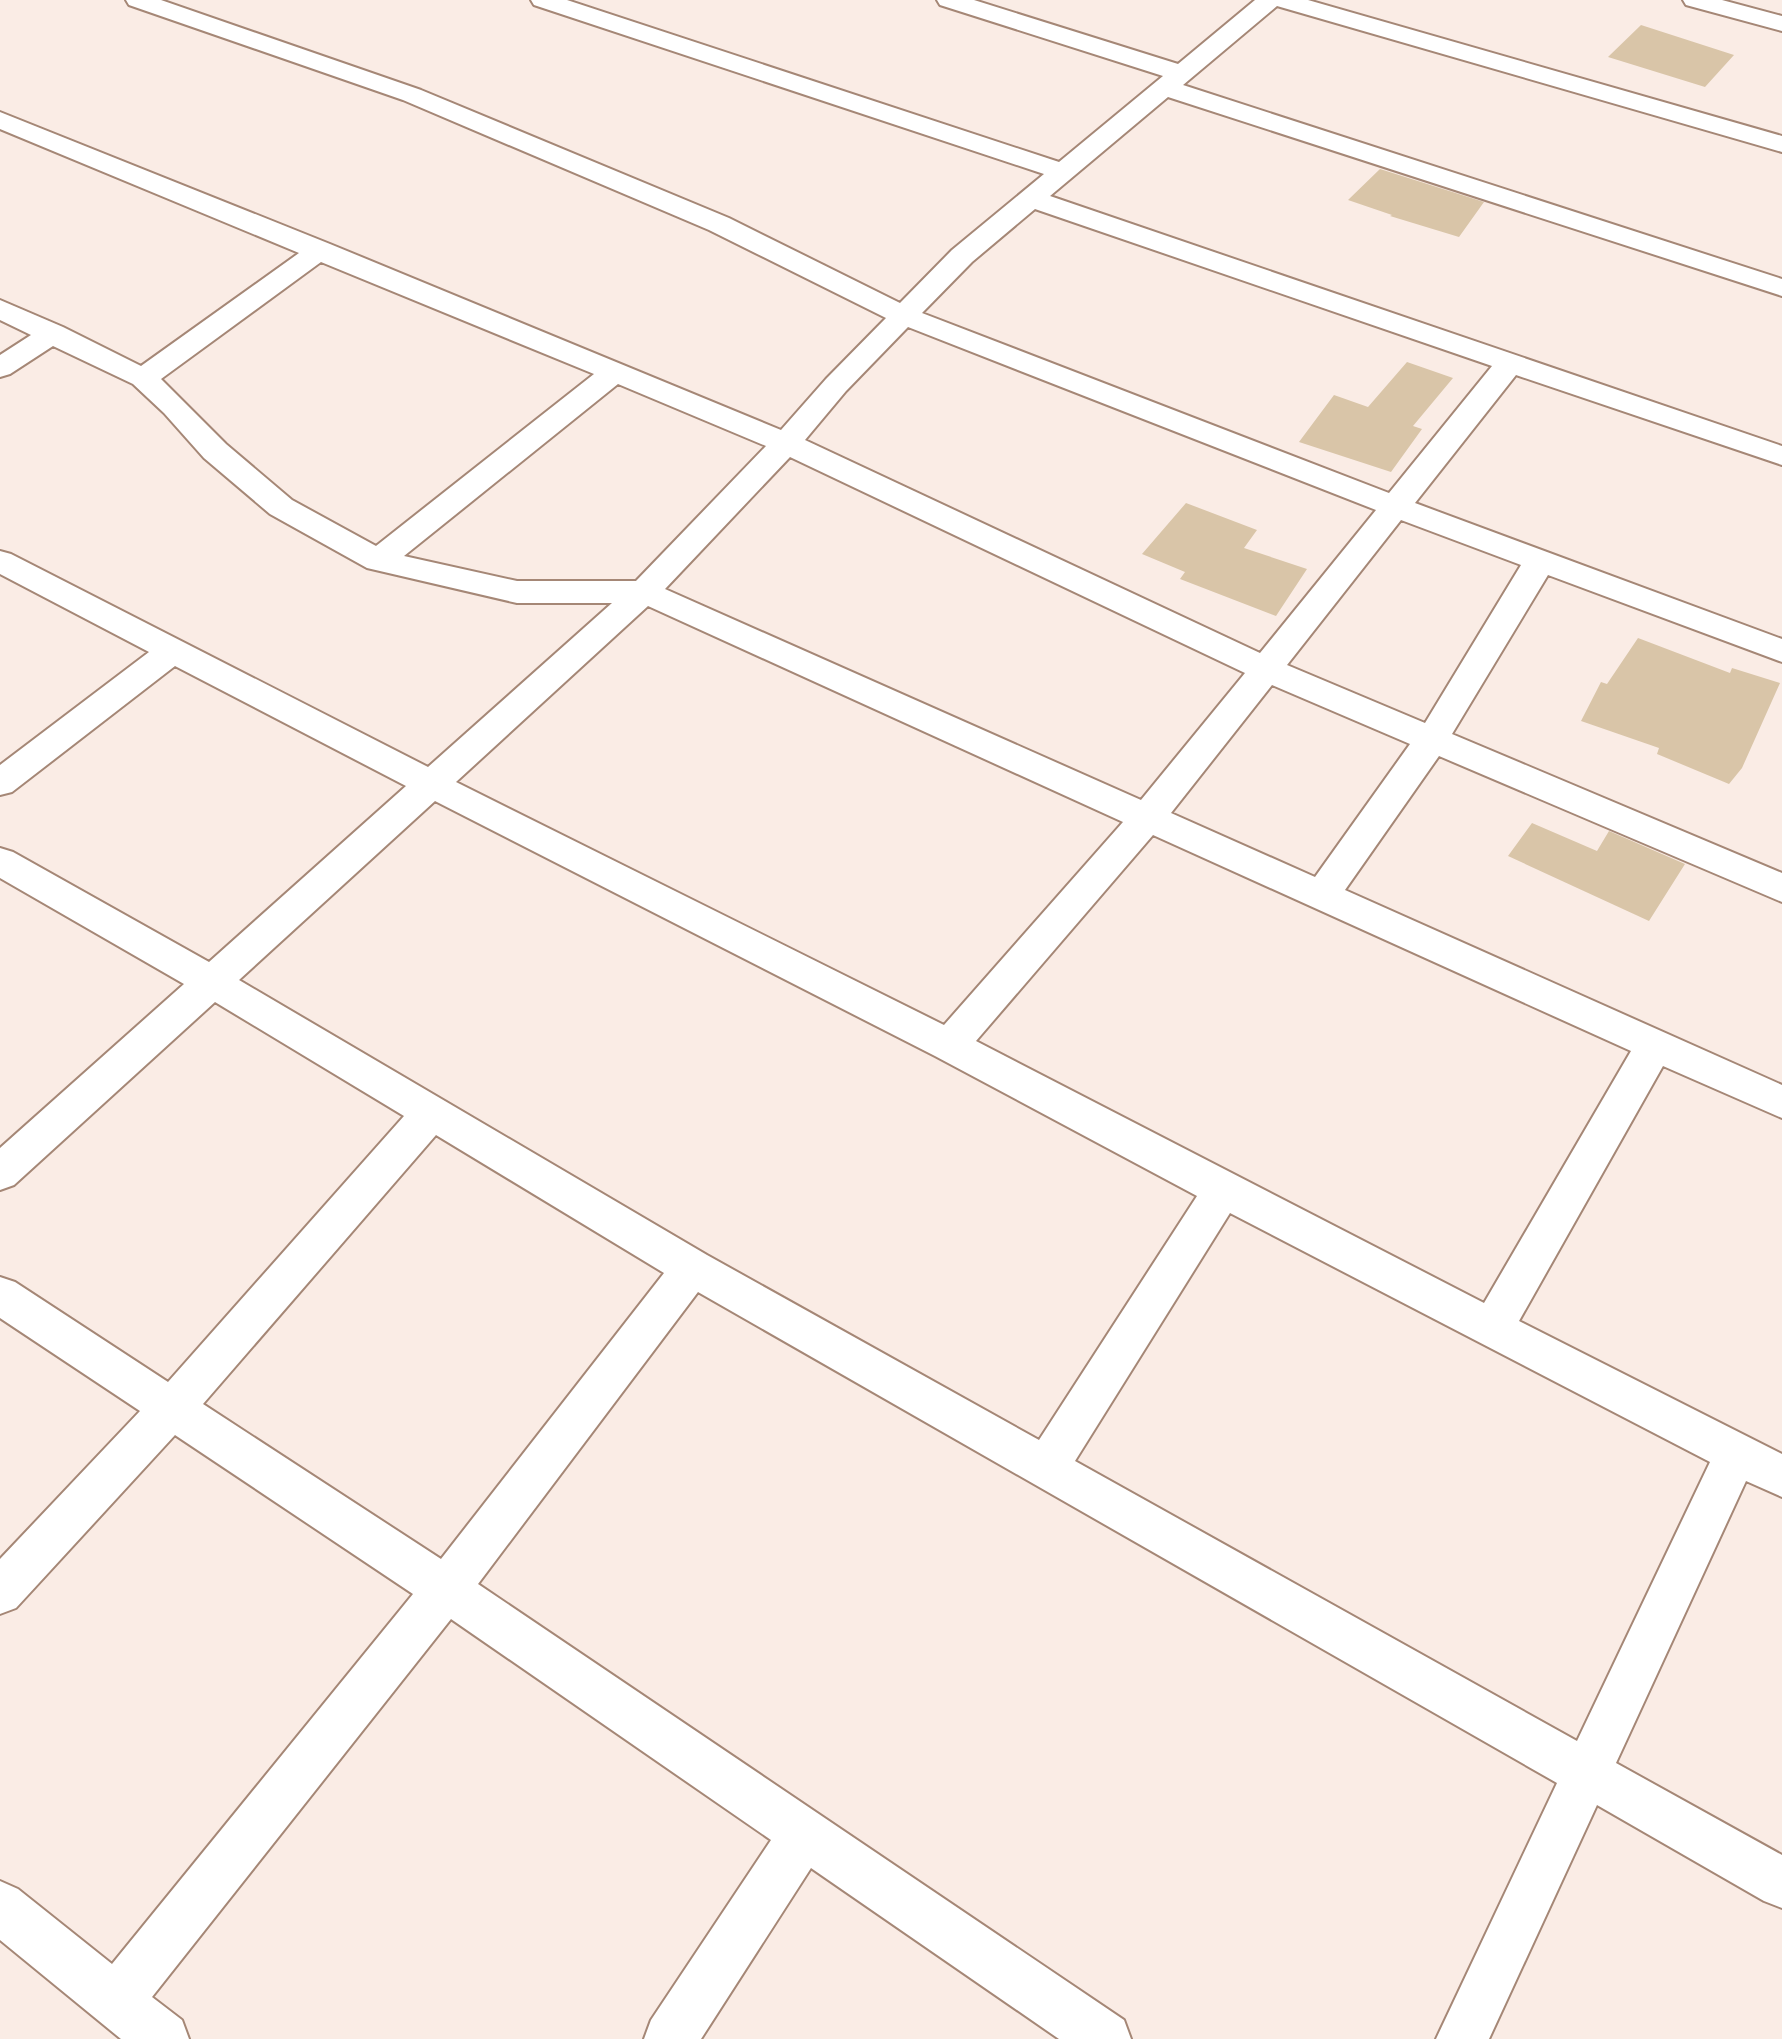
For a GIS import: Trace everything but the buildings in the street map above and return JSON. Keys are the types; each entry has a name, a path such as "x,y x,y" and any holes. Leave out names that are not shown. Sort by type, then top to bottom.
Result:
{"street":[{"path":"138,0 412,95 719,224 905,316 1396,507 1782,651"},
{"path":"543,0 1063,172"},
{"path":"949,0 1174,81 1782,288"},
{"path":"0,1173 644,592 786,443 836,385 962,256 1270,0"},
{"path":"1282,0 1782,144"},
{"path":"1695,0 1782,24"},
{"path":"0,120 786,443 1266,669 1782,888"},
{"path":"1030,198 1782,456"},
{"path":"144,378 320,250"},
{"path":"0,309 144,378 215,451 281,506 378,561 517,592 644,592 1782,1102"},
{"path":"0,368 53,333"},
{"path":"949,1045 1147,818 1510,363"},
{"path":"378,561 615,372"},
{"path":"0,561 433,785 949,1045 1223,1190 1782,1477"},
{"path":"1321,896 1433,738 1540,561"},
{"path":"0,783 173,650"},
{"path":"0,861 210,981 692,1268 1782,1883"},
{"path":"1493,1328 1655,1045"},
{"path":"0,1592 172,1408 431,1113"},
{"path":"1045,1468 1223,1190"},
{"path":"116,2001 446,1589 692,1268"},
{"path":"0,1295 446,1589 1105,2039"},
{"path":"1462,2039 1736,1454"},
{"path":"670,2039 805,1833"},
{"path":"0,1908 163,2039"}]}
